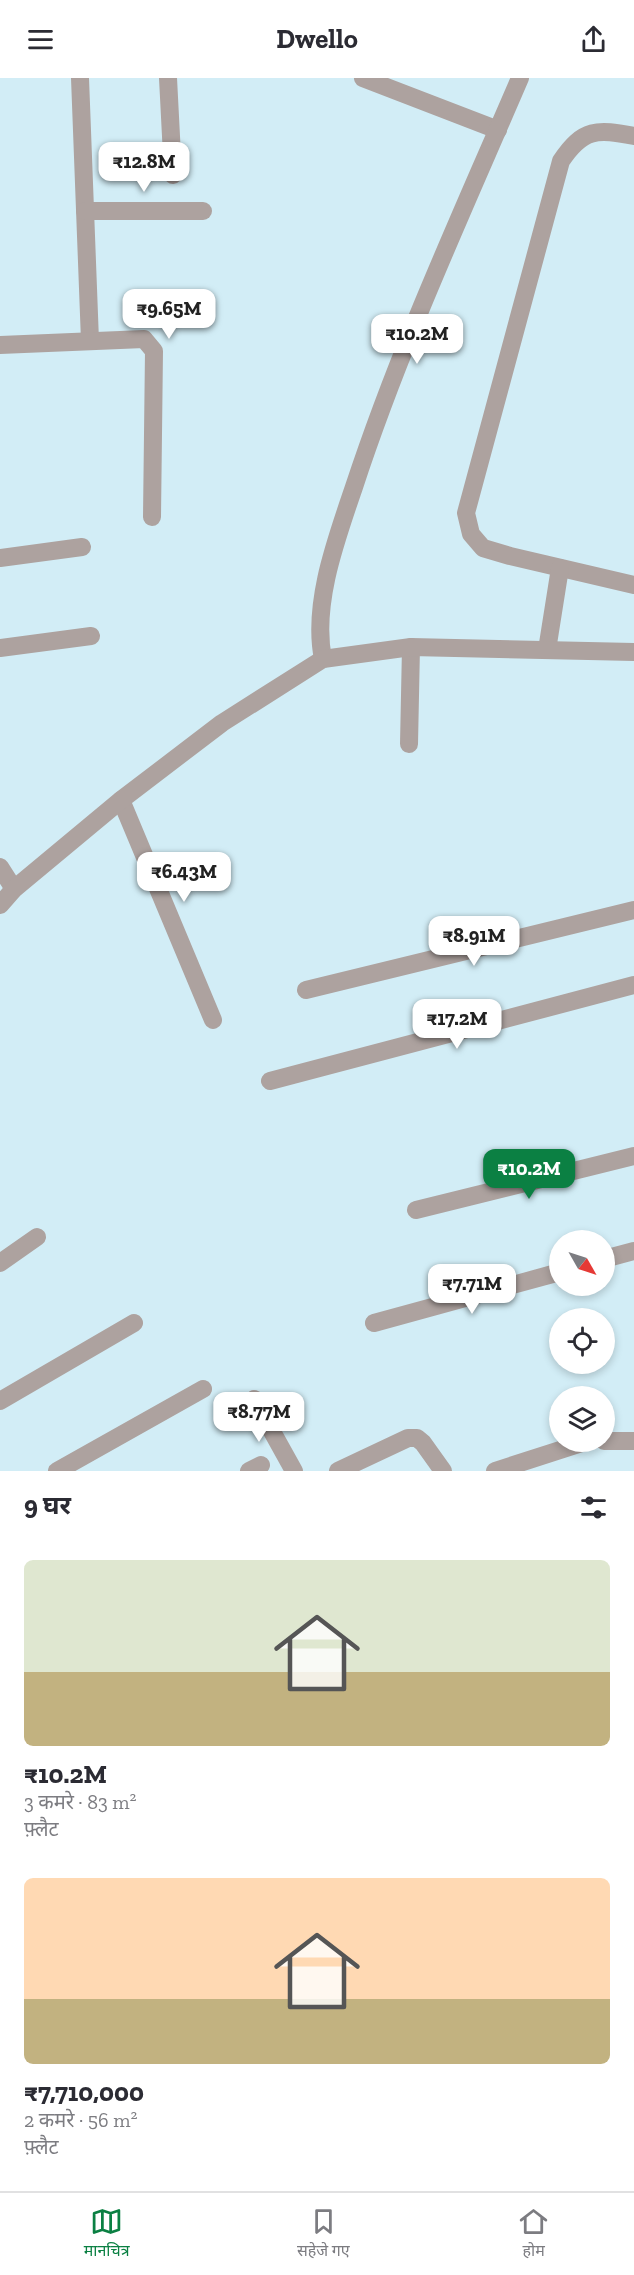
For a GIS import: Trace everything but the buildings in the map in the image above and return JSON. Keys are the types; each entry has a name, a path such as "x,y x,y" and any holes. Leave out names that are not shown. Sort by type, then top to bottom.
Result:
{"street":[{"path":"80,78 90,341"},
{"path":"168,78 173,175"},
{"path":"363,78 498,130"},
{"path":"323,659 319,638 323,593 343,518 377,416 520,78"},
{"path":"634,136 609,131 591,133 573,144 561,161 466,513 471,534 483,548 634,585"},
{"path":"85,211 203,212"},
{"path":"0,345 144,339 154,351 152,517"},
{"path":"0,558 82,547"},
{"path":"547,650 560,568"},
{"path":"0,648 91,636"},
{"path":"409,744 411,647"},
{"path":"0,905 14,889 121,800 222,723 323,659 411,647 634,652"},
{"path":"121,800 213,1020"},
{"path":"0,867 14,889"},
{"path":"306,990 634,910"},
{"path":"270,1081 634,985"},
{"path":"416,1210 634,1156"},
{"path":"0,1263 37,1237"},
{"path":"615,1256 634,1251"},
{"path":"374,1323 549,1275"},
{"path":"0,1401 135,1323"},
{"path":"57,1471 203,1389"},
{"path":"254,1399 294,1471"},
{"path":"338,1471 408,1438 417,1438 423,1443 443,1471"},
{"path":"615,1440 634,1441"},
{"path":"495,1471 554,1452"}]}
